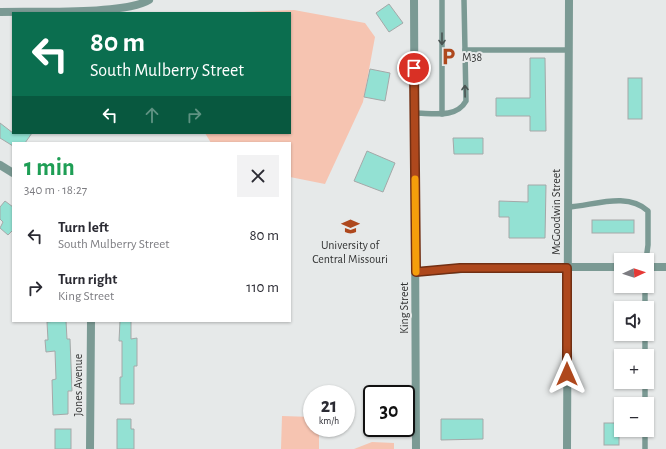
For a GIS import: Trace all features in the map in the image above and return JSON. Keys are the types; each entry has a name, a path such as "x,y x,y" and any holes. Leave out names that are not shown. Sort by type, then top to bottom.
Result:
{"street":[{"path":"0,12 102,10 132,7 143,4 149,0"},
{"name":"King Street","path":"414,0 416,449"},
{"name":"McGoodwin Street","path":"567,449 569,0"},
{"path":"0,165 12,173"},
{"path":"416,272 460,268 614,267"},
{"path":"654,267 666,267"},
{"name":"Jones Avenue","path":"90,449 91,322"}],"lane":[{"path":"442,0 442,114"},
{"path":"414,113 442,114 458,110 466,101 464,0"},
{"path":"465,50 569,50"},
{"path":"568,207 615,201 627,202 645,209 648,211 647,253"},
{"path":"645,437 646,449"}],"shaded area":[{"path":"294,10 365,23 375,37 363,102 325,184 291,177 291,142 210,142 206,134 291,134 291,12 241,12"},
{"path":"282,416 303,417 303,437 319,437 319,449 281,449"},
{"path":"372,442 394,443 394,449 354,449"}],"building":[{"path":"389,4 403,23 389,32 376,13"},
{"path":"530,58 545,58 546,131 530,131 530,116 496,116 496,98 530,98"},
{"path":"370,69 390,73 385,101 364,97"},
{"path":"628,78 642,78 642,119 628,119"},
{"path":"0,123 12,132 12,134 31,134 26,142 12,142 12,145 0,138"},
{"path":"453,138 483,138 483,154 454,154"},
{"path":"367,151 395,163 383,192 354,181"},
{"path":"528,185 546,185 545,238 509,238 509,217 499,217 499,201 528,202"},
{"path":"5,201 12,206 12,231 8,235 0,228 3,222 0,219 0,207"},
{"path":"592,220 634,220 634,233 592,233"},
{"path":"47,322 66,322 67,339 70,339 72,391 68,391 68,414 53,415 52,380 56,379 55,351 46,352 45,340 48,340"},
{"path":"120,322 131,322 131,339 137,338 137,366 134,366 134,404 120,404 122,341 119,341"},
{"path":"117,419 131,419 131,429 134,429 134,449 117,449"},
{"path":"441,419 483,419 483,439 441,440"},
{"path":"604,423 614,423 614,437 619,437 619,445 604,445"},
{"path":"55,429 71,429 71,449 55,449"}],"slow traffic":[{"path":"415,179 416,272"}],"place":[{"name":"M38","path":"449,57"},
{"name":"University of Central Missouri","path":"350,226"}],"route":[{"path":"414,68 416,272 493,267 567,268 567,374"}]}
